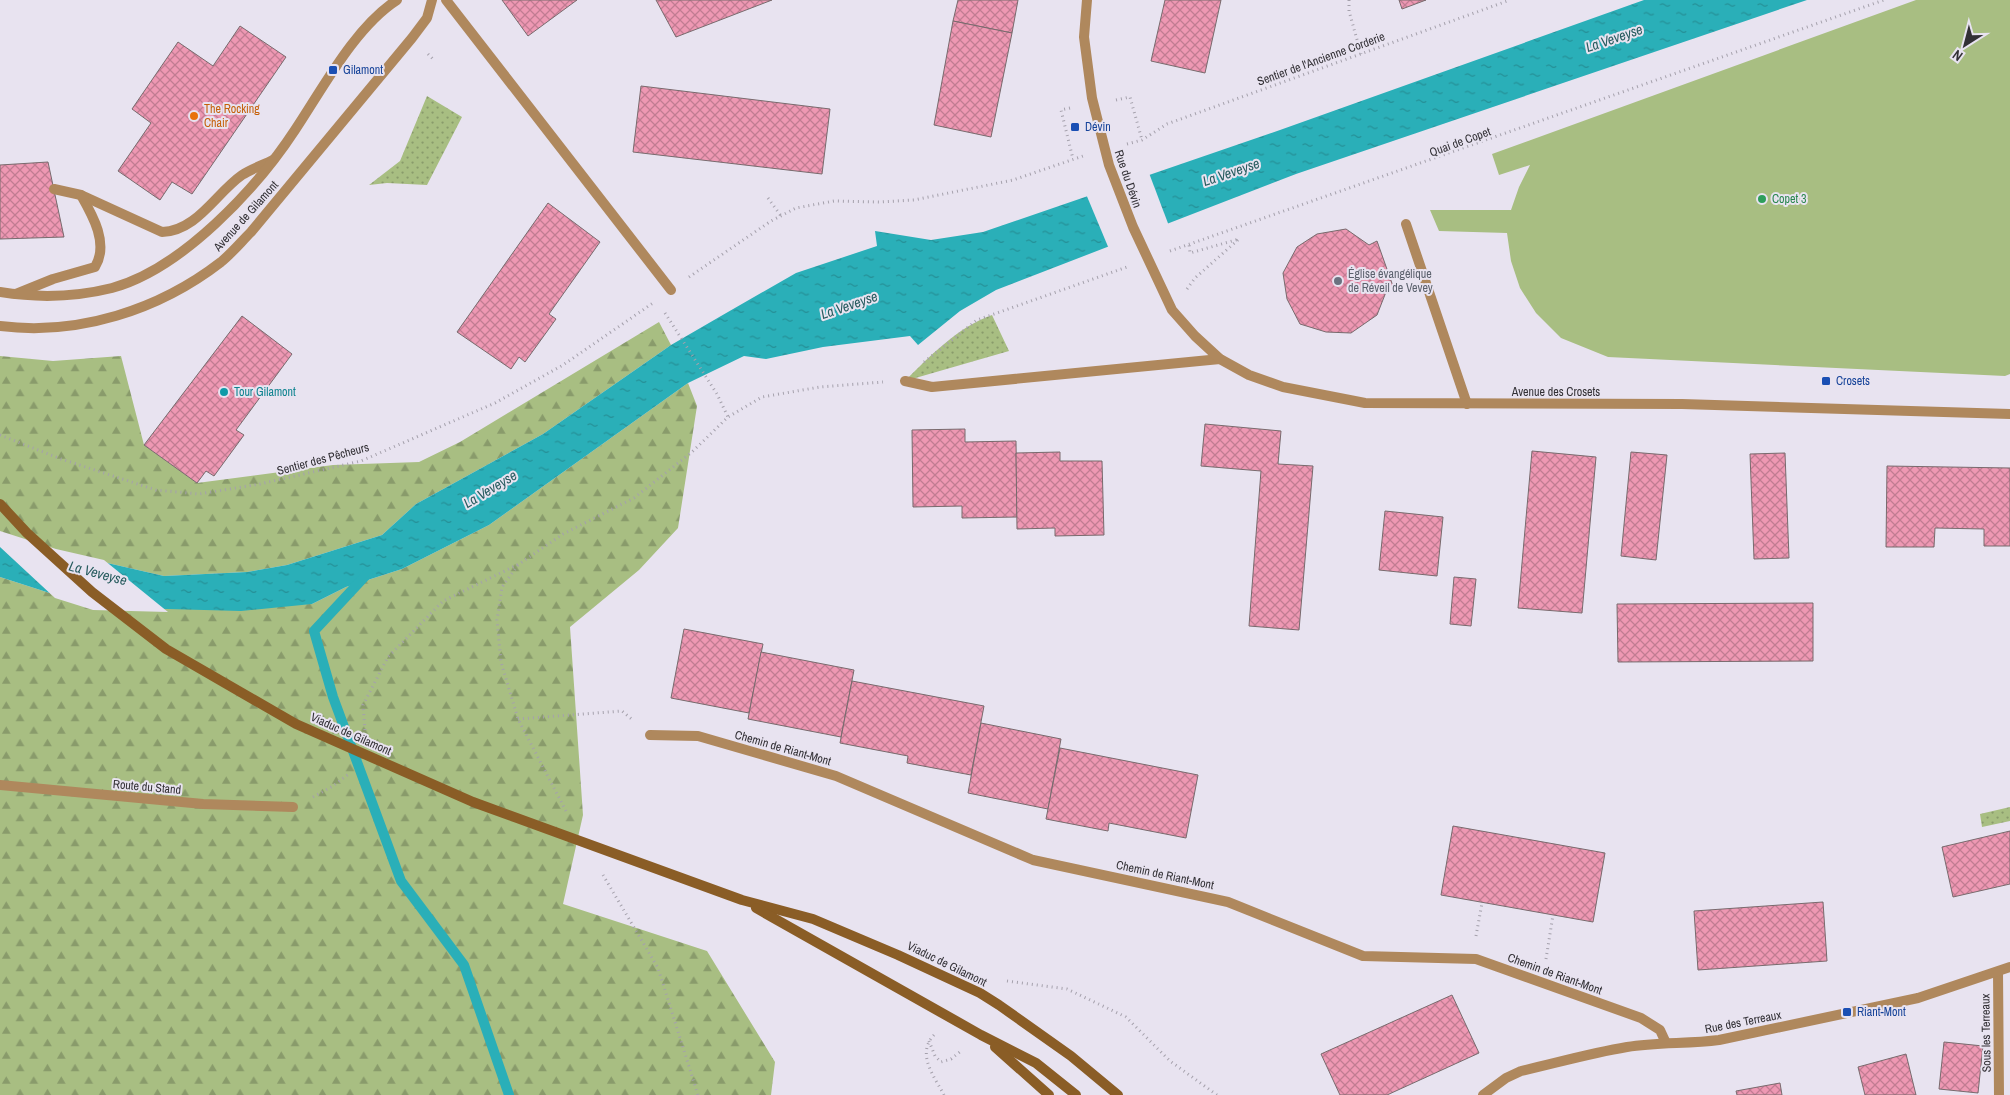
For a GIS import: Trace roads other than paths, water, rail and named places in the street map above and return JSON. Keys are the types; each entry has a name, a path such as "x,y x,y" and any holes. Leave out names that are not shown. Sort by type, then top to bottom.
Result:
{"main road":[{"name":"Viaduc de Gilamont","path":"0,504 27,533 92,592 166,649 296,724 473,802 742,900 813,919 898,955 980,993 1071,1056 1118,1095"},
{"name":"Viaduc de Gilamont","path":"742,900 981,1035 1036,1063 1076,1095"},
{"path":"981,1035 1049,1095"}],"street":[{"name":"Avenue de Gilamont","path":"0,292 66,296 114,288 141,276 170,259 199,238 226,215 274,160 342,58 384,9 397,0"},
{"name":"Avenue de Gilamont","path":"0,326 24,329 68,326 116,318 152,303 221,262 263,217 412,38 427,18 432,0"},
{"path":"446,0 671,290"},
{"name":"Rue du Dévin","path":"1087,0 1084,37 1087,70 1102,137 1118,192 1154,273"},
{"path":"54,189 81,195 162,232 172,232 199,216 243,175 274,160"},
{"path":"16,294 53,279 96,267 100,258 101,245 97,228 81,195"},
{"path":"1406,224 1467,404"},
{"name":"Avenue des Crosets","path":"1154,273 1172,310 1195,336 1220,359 1249,375 1283,387 1316,395 1365,403 1682,404 2010,414"},
{"path":"905,381 932,387 1220,359"},
{"name":"Chemin de Riant-Mont","path":"650,735 698,736 836,776 1033,860 1228,902 1363,956 1476,959 1641,1018 1660,1030 1666,1043"},
{"name":"Route du Stand","path":"0,785 203,804 293,807"},
{"name":"Rue des Terreaux","path":"1483,1095 1506,1078 1521,1070 1625,1047 1666,1043 1695,1044 1719,1040 1886,1005 1944,990 2010,967"},
{"name":"Sous les Terreaux","path":"1998,972 2000,1095"}],"water":[{"name":"La Veveyse","path":"1644,0 1807,0 1296,174 996,290 960,311 918,345 910,336 823,347 766,359 744,356 688,383 489,525 402,569 346,587 312,604 241,611 93,607 0,577 0,533 55,551 164,576 247,572 287,565 382,535 416,504 543,434 671,345 796,273 877,246 875,231 931,240 983,232 1280,130"}],"waterway":[{"path":"368,573 314,631 333,697 401,881 464,965 509,1095"}],"place":[{"name":"Gilamont","path":"333,70"},
{"name":"The Rocking Chair","path":"194,116"},
{"name":"Dévin","path":"1075,127"},
{"name":"Copet 3","path":"1762,199"},
{"name":"Église évangélique de Réveil de Vevey","path":"1338,281"},
{"name":"Crosets","path":"1826,381"},
{"name":"Tour Gilamont","path":"224,392"},
{"name":"Riant-Mont","path":"1847,1012"}]}
